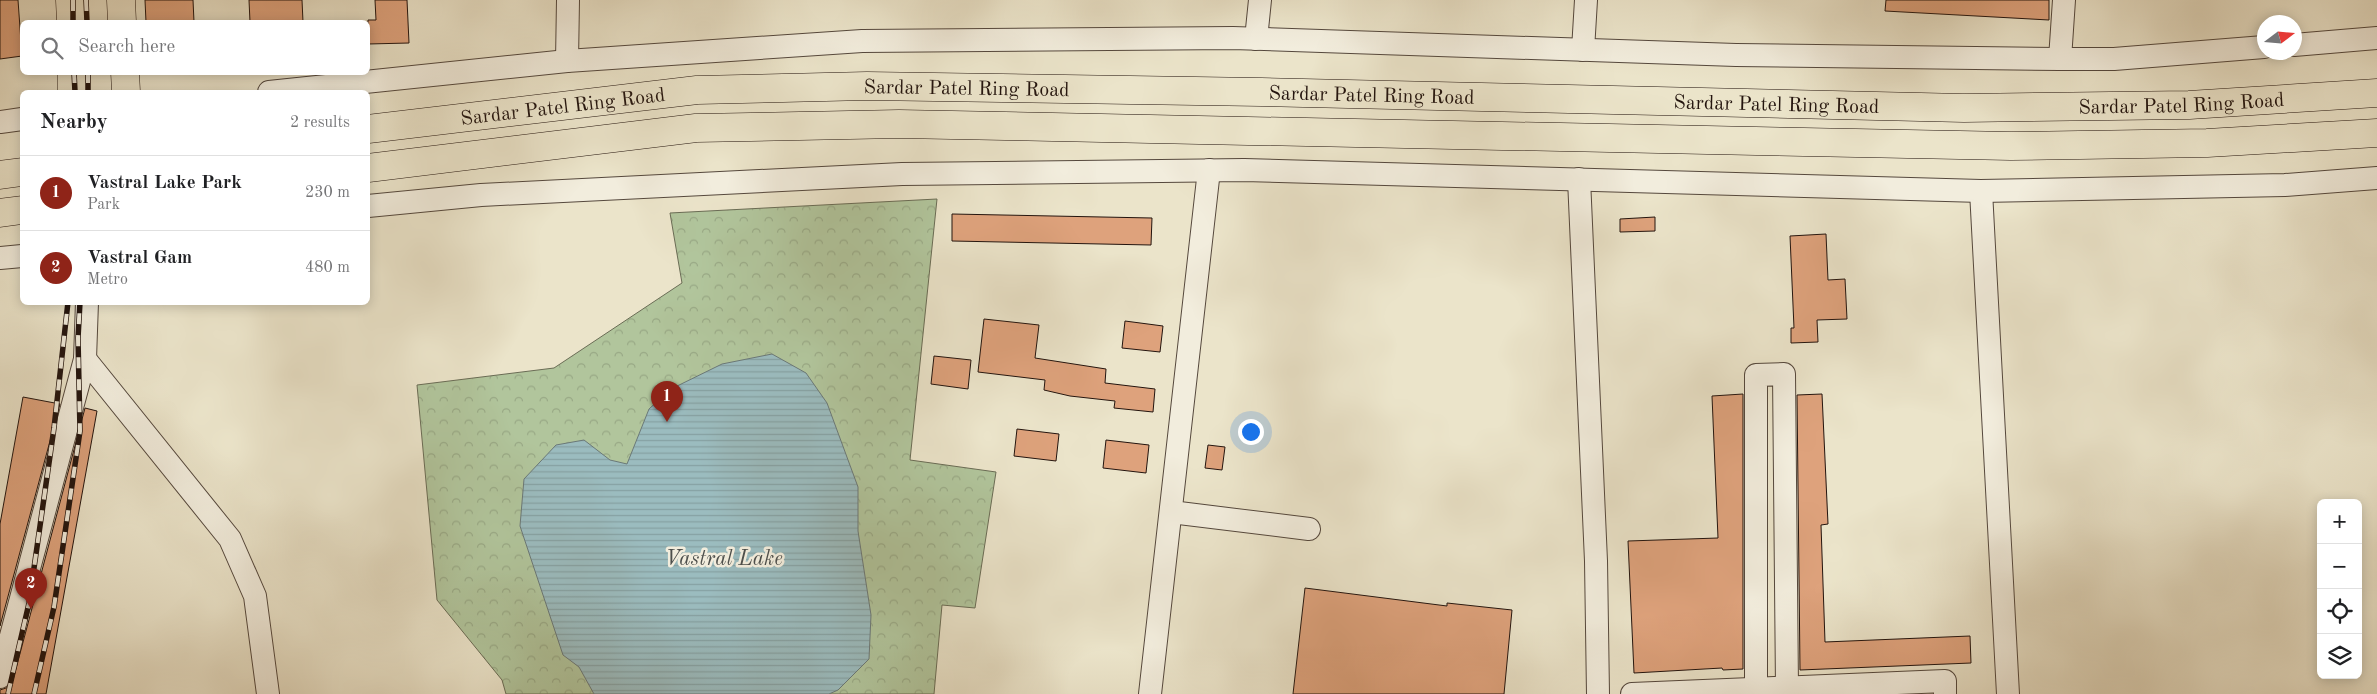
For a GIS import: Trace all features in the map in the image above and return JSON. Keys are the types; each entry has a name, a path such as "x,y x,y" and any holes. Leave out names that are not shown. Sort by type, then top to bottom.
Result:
{"main road":[{"path":"70,0 71,20"},
{"path":"121,0 122,20"},
{"path":"72,75 72,90"},
{"path":"125,75 126,90"},
{"name":"Sardar Patel Ring Road","path":"370,129 697,90 858,87 1270,92 1964,108 2189,105 2377,93"},
{"name":"Sardar Patel Ring Road","path":"370,168 696,128 890,124 2011,146 2207,143 2377,133"},
{"path":"0,176 20,172"},
{"path":"0,213 20,210"}],"street":[{"path":"567,61 568,0"},
{"path":"1256,38 1260,0"},
{"path":"1583,50 1586,0"},
{"path":"2060,59 2064,0"},
{"path":"2302,44 2376,34"},
{"name":"Sardar Patel Ring Road","path":"288,90 567,61 862,41 1256,38 1736,55 2060,59 2114,59 2257,48"},
{"path":"0,122 20,119"},
{"path":"1150,694 1209,170"},
{"path":"370,206 481,194 902,174 1209,170 1981,191 2285,184 2377,178"},
{"path":"1579,180 1596,561 1598,694"},
{"path":"1981,191 2008,694"},
{"path":"0,258 20,256"},
{"path":"0,677 85,359 87,305"},
{"path":"85,359 230,538 255,596 268,694"},
{"path":"1756,689 1756,375 1784,374 1788,688"},
{"path":"1172,512 1309,529"},
{"path":"1632,694 1788,688 1908,688 1945,681 1945,694"}],"green space":[{"path":"937,199 910,460 996,472 975,608 942,605 934,694 506,694 502,680 437,600 417,385 554,368 682,283 670,213"}],"water":[{"name":"Vastral Lake","path":"772,354 806,373 827,403 858,487 858,531 871,615 869,659 838,690 829,694 594,694 579,667 563,655 520,526 524,479 556,445 584,440 610,460 627,464 649,409 671,389 722,364"}],"building":[{"path":"0,0 18,0 20,56 0,59"},
{"path":"145,0 193,0 194,20 146,20"},
{"path":"249,0 302,0 303,20 250,20"},
{"path":"375,0 407,0 409,43 370,44 370,20 376,20"},
{"path":"1886,0 2049,0 2049,20 1885,11"},
{"path":"952,214 1152,218 1151,245 952,241"},
{"path":"1655,217 1655,231 1620,232 1620,219"},
{"path":"1826,234 1828,280 1845,279 1847,319 1817,320 1818,342 1791,343 1791,328 1794,328 1790,236"},
{"path":"984,319 1039,325 1035,358 1106,369 1105,383 1155,389 1153,412 1114,408 1115,401 1070,396 1044,390 1045,380 978,372"},
{"path":"1125,321 1163,326 1160,352 1122,348"},
{"path":"934,356 971,360 968,389 931,384"},
{"path":"1743,394 1743,669 1723,670 1722,668 1634,673 1628,541 1718,538 1712,396"},
{"path":"1822,394 1828,524 1821,525 1825,642 1970,636 1971,663 1800,670 1797,395"},
{"path":"23,397 60,404 0,626 0,524"},
{"path":"85,408 97,411 46,694 0,694 0,690 9,687 13,680"},
{"path":"1017,429 1059,434 1056,461 1014,456"},
{"path":"1106,440 1149,445 1146,473 1103,468"},
{"path":"1208,445 1225,447 1222,470 1205,468"},
{"path":"1305,588 1447,606 1447,603 1512,610 1504,694 1293,694"}],"railway":[{"path":"73,0 73,20"},
{"path":"86,0 87,20"},
{"path":"74,75 75,90"},
{"path":"88,75 88,90"},
{"path":"8,694 29,603 54,428 68,305"},
{"path":"34,694 54,607 80,431 78,338 80,305"}],"place":[{"name":"Vastral Lake Park","path":"667,422"},
{"name":"Vastral Gam","path":"31,609"}]}
